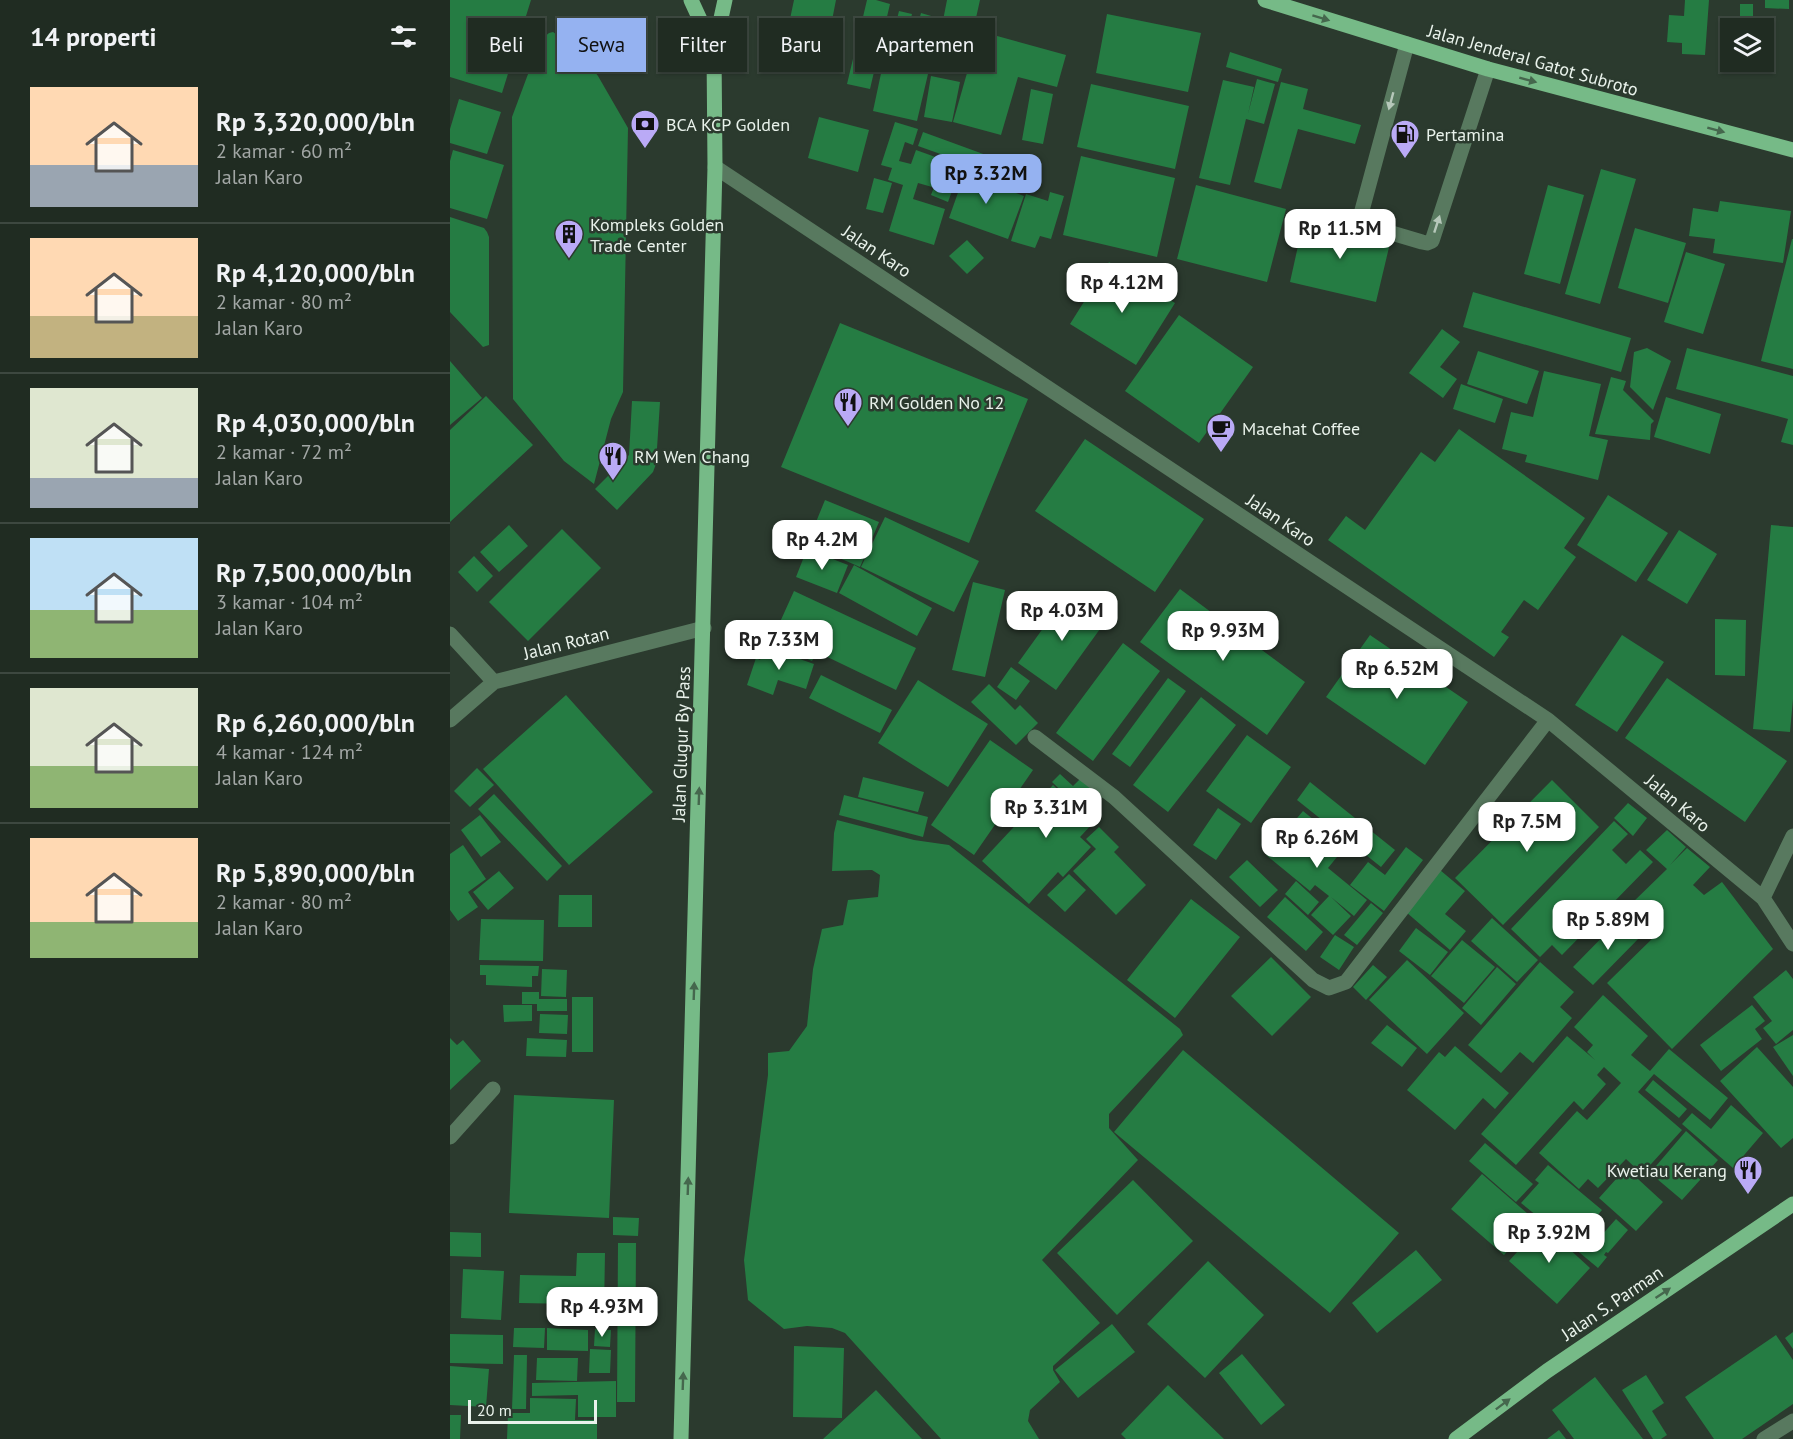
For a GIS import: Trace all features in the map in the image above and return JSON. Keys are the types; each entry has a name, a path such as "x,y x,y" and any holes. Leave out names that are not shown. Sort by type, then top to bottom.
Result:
{"main road":[{"path":"691,0 699,18"},
{"path":"721,18 725,0"},
{"name":"Jalan Jenderal Gatot Subroto","path":"1265,0 1488,69 1793,150"},
{"name":"Jalan Glugur By Pass","path":"681,1439 704,628 715,167 714,72"},
{"name":"Jalan S. Parman","path":"1456,1439 1547,1371 1793,1204"}],"street":[{"path":"1407,44 1361,214 1368,226 1422,242 1432,241 1488,69"},
{"name":"Jalan Karo","path":"715,167 1548,720 1763,898 1793,944"},
{"name":"Jalan Rotan","path":"450,720 494,682 704,628"},
{"path":"450,634 494,682"},
{"path":"1035,737 1114,797 1313,980 1329,988 1346,982 1548,720"},
{"path":"1763,898 1793,836"},
{"path":"450,1137 493,1089"},
{"path":"1764,1439 1793,1421"}],"building":[{"path":"450,0 531,0 525,18 468,18 468,72 509,72 502,93 450,77"},
{"path":"794,0 836,0 832,18 790,18"},
{"path":"867,0 890,4 887,18 863,18"},
{"path":"947,0 980,0 976,18 943,18"},
{"path":"1685,0 1709,0 1705,55 1682,54 1682,43 1667,42 1669,15 1684,16"},
{"path":"1765,0 1789,0 1789,9 1765,8"},
{"path":"1740,4 1753,4 1753,18 1740,18"},
{"path":"899,11 912,14 911,18 897,18"},
{"path":"921,13 938,18 920,18"},
{"path":"1107,14 1201,33 1188,92 1096,73"},
{"name":"Kompleks Golden Trade Center","path":"553,32 557,35 557,72 595,72 628,128 623,392 611,419 594,484 564,461 513,399 512,117 529,72 545,72 545,36"},
{"path":"995,35 1066,55 1057,87 1018,77 1001,135 953,122 967,72 995,72"},
{"path":"855,50 855,72 874,72 870,89 847,84"},
{"path":"1230,52 1282,69 1278,82 1226,67"},
{"path":"881,72 928,74 917,121 873,111"},
{"path":"931,76 960,82 952,122 924,117"},
{"path":"1257,79 1275,84 1264,124 1246,119 1230,185 1199,178 1223,80 1254,87 1248,114"},
{"path":"1281,82 1308,89 1303,109 1361,125 1355,144 1298,129 1281,189 1254,182"},
{"path":"1091,84 1189,106 1175,169 1077,147"},
{"path":"1031,89 1053,94 1043,144 1022,140"},
{"path":"459,99 501,112 487,154 450,143 450,129"},
{"path":"819,117 869,130 858,172 808,158"},
{"path":"895,122 918,129 913,145 905,142 899,161 911,164 916,150 941,159 932,187 918,183 913,199 945,209 934,245 889,231 903,185 888,180 892,168 881,165"},
{"path":"923,132 986,155 980,171 962,164 948,202 931,195 946,156 918,146"},
{"path":"453,150 504,165 487,219 450,208 450,161"},
{"path":"1081,156 1175,178 1157,257 1063,235"},
{"path":"1601,169 1636,179 1600,304 1565,294"},
{"path":"966,170 995,180 992,184 1024,196 1008,239 949,218"},
{"path":"874,178 892,183 883,213 866,209"},
{"path":"1196,185 1286,209 1267,282 1177,259"},
{"path":"1548,185 1584,195 1560,284 1524,274"},
{"path":"1050,192 1064,196 1051,239 1040,236 1035,248 1011,241 1026,194 1048,201"},
{"path":"1720,201 1791,211 1783,263 1713,253 1715,239 1689,236 1693,208 1718,212"},
{"path":"450,217 484,228 489,237 489,345 483,347 450,312"},
{"path":"1304,219 1391,239 1376,302 1290,282"},
{"path":"1635,228 1686,243 1668,303 1618,288"},
{"path":"1793,239 1793,369 1761,361"},
{"path":"967,240 984,258 967,274 949,256"},
{"path":"1686,252 1725,264 1703,334 1664,322"},
{"path":"1109,262 1175,303 1136,365 1070,324"},
{"path":"1473,292 1631,338 1621,372 1463,327"},
{"path":"1179,315 1253,367 1199,443 1125,391"},
{"path":"840,323 1028,399 969,543 781,467"},
{"path":"1442,329 1460,342 1440,367 1457,379 1443,398 1409,373"},
{"path":"1647,348 1671,361 1653,410 1630,387 1634,352"},
{"path":"1687,348 1793,376 1793,445 1781,442 1788,419 1676,389"},
{"path":"1478,351 1539,371 1527,404 1467,384"},
{"path":"450,361 482,398 450,425"},
{"path":"1544,371 1601,384 1589,436 1608,440 1598,480 1525,462 1527,455 1502,449 1511,412 1533,417"},
{"path":"1611,377 1626,381 1623,390 1654,421 1651,424 1650,440 1595,434"},
{"path":"1461,384 1503,399 1495,423 1453,409"},
{"path":"486,396 533,445 450,522 450,430"},
{"path":"1666,397 1721,414 1710,454 1654,437"},
{"path":"632,401 660,402 656,464 653,472 617,510 595,489 629,455"},
{"path":"1459,429 1585,518 1564,548 1576,557 1538,610 1524,600 1501,632 1509,637 1494,657 1328,540 1346,516 1365,530 1421,452 1435,462"},
{"path":"1085,439 1204,519 1155,592 1035,511"},
{"path":"1608,495 1668,533 1636,582 1577,545"},
{"path":"825,500 879,522 860,567 807,544"},
{"path":"885,517 979,561 954,612 861,567"},
{"path":"509,525 528,546 499,572 480,552"},
{"path":"1771,525 1793,527 1793,699 1790,732 1753,729"},
{"path":"562,529 601,568 528,641 489,602"},
{"path":"1679,530 1717,554 1687,604 1647,580"},
{"path":"807,549 848,565 837,593 796,577"},
{"path":"474,556 493,576 477,592 458,572"},
{"path":"854,565 932,608 917,636 839,593"},
{"path":"973,582 1005,590 985,677 952,670"},
{"path":"1180,589 1305,682 1267,735 1140,642"},
{"path":"794,591 916,648 896,690 817,652 812,661 771,642"},
{"path":"1067,595 1105,622 1056,690 1018,663"},
{"path":"1715,619 1746,620 1745,676 1715,675"},
{"path":"1370,635 1468,702 1425,765 1326,697"},
{"path":"1622,635 1664,662 1617,732 1575,705"},
{"path":"1123,643 1160,671 1093,761 1056,733"},
{"path":"765,647 814,664 806,689 778,680 773,695 747,685 756,658 760,660"},
{"path":"1011,667 1030,681 1016,700 997,687"},
{"path":"821,675 892,710 880,733 809,698"},
{"path":"1168,678 1186,691 1130,767 1112,754"},
{"path":"1667,678 1787,761 1745,822 1625,738"},
{"path":"918,680 988,724 948,787 878,743"},
{"path":"989,684 1015,710 1020,705 1038,723 1016,745 971,702"},
{"path":"566,695 653,792 569,865 483,769"},
{"path":"1201,697 1236,725 1168,812 1133,785"},
{"path":"1247,735 1291,767 1251,823 1206,791"},
{"path":"990,740 1033,770 974,855 931,825"},
{"path":"477,768 494,785 470,807 454,791"},
{"path":"1060,774 1073,786 1082,777 1103,796 1097,802 1099,805 1088,817 1094,822 1080,837 1091,847 1063,877 1058,872 1029,904 982,861 1053,785 1078,808 1084,801 1078,807 1052,782"},
{"path":"863,777 924,792 918,812 858,797"},
{"path":"1552,780 1599,827 1503,925 1455,878"},
{"path":"1310,782 1395,850 1381,867 1297,800"},
{"path":"494,794 562,866 547,881 478,809"},
{"path":"844,795 928,817 923,837 839,815"},
{"path":"1628,803 1647,818 1633,836 1614,818"},
{"path":"1218,808 1241,824 1216,860 1193,845"},
{"path":"1303,811 1346,846 1328,868 1367,900 1354,916 1331,897 1351,916 1333,935 1311,915 1329,896 1315,885 1310,891 1266,855"},
{"path":"480,815 501,842 481,857 461,830"},
{"path":"837,820 914,840 949,845 1180,1029 1183,1035 1109,1114 1109,1128 1138,1160 1042,1260 1100,1323 1053,1366 1060,1382 1030,1410 1028,1421 1039,1439 941,1439 845,1333 832,1328 807,1326 784,1329 748,1300 744,1260 768,1075 768,1053 789,1051 807,1026 813,969 822,929 843,925 848,900 878,897 880,875 872,870 832,871"},
{"path":"1614,821 1628,834 1612,850 1626,864 1640,850 1653,862 1562,955 1552,945 1540,957 1511,929"},
{"path":"1099,827 1119,847 1114,852 1146,885 1116,915 1073,871 1096,849 1086,839"},
{"path":"1667,830 1686,847 1670,865 1687,848 1710,867 1693,885 1704,895 1722,882 1773,949 1672,1049 1607,983 1658,933 1630,905 1667,869 1646,850"},
{"path":"463,845 486,879 468,892 478,907 458,921 450,910 450,854"},
{"path":"1406,847 1423,860 1384,911 1350,885 1368,862 1385,875"},
{"path":"1247,860 1278,890 1260,907 1229,877"},
{"path":"1440,870 1465,891 1445,914 1466,931 1450,950 1406,912"},
{"path":"499,871 514,888 488,910 473,892"},
{"path":"1069,874 1086,890 1065,912 1047,895"},
{"path":"1296,881 1319,902 1308,915 1285,894"},
{"path":"559,895 592,895 592,927 558,927"},
{"path":"1285,897 1323,932 1306,951 1267,917"},
{"path":"1191,899 1240,937 1175,1018 1127,980"},
{"path":"1371,903 1383,913 1357,945 1344,935"},
{"path":"1623,916 1642,935 1593,985 1573,967"},
{"path":"1492,918 1538,960 1517,982 1471,941"},
{"path":"481,919 544,920 543,961 479,960"},
{"path":"1416,928 1448,952 1430,975 1399,951"},
{"path":"1335,935 1354,947 1339,970 1320,957"},
{"path":"1462,940 1495,967 1464,1003 1431,976"},
{"path":"1271,957 1311,997 1272,1036 1231,996"},
{"path":"1407,960 1464,1013 1427,1054 1369,1000"},
{"path":"1540,962 1574,992 1560,1007 1572,1018 1533,1063 1520,1052 1501,1073 1468,1045"},
{"path":"480,965 539,966 538,976 532,976 532,987 486,985 486,975 480,975"},
{"path":"1373,965 1387,977 1366,1000 1353,987"},
{"path":"1497,967 1516,984 1481,1025 1462,1008"},
{"path":"542,969 567,970 566,997 541,996"},
{"path":"1786,970 1793,979 1793,1030 1776,1044 1763,1028 1772,1021 1753,997"},
{"path":"522,992 539,992 539,999 567,999 567,1011 537,1011 537,1004 522,1004"},
{"path":"1603,995 1648,1036 1631,1055 1650,1071 1669,1049 1728,1098 1710,1120 1654,1074 1638,1092 1682,1130 1642,1174 1626,1159 1598,1188 1588,1179 1579,1189 1539,1153 1577,1111 1587,1120 1621,1083 1604,1067 1597,1075 1606,1084 1583,1110 1574,1101 1516,1165 1481,1134 1567,1036 1595,1060 1587,1052 1593,1045 1574,1027"},
{"path":"572,997 593,997 593,1052 572,1052"},
{"path":"503,1005 532,1005 532,1021 504,1022"},
{"path":"1752,1005 1765,1021 1755,1029 1762,1039 1721,1071 1700,1045"},
{"path":"540,1014 568,1015 567,1034 539,1033"},
{"path":"1387,1025 1417,1048 1402,1067 1371,1043"},
{"path":"1793,1035 1793,1076 1773,1047"},
{"path":"450,1038 457,1045 463,1040 481,1061 450,1090"},
{"path":"527,1038 567,1040 566,1057 526,1056"},
{"path":"1455,1046 1509,1093 1495,1109 1483,1098 1455,1130 1407,1090 1439,1052 1445,1057"},
{"path":"1757,1047 1793,1087 1793,1138 1781,1148 1720,1081"},
{"path":"1183,1050 1399,1233 1330,1313 1114,1132"},
{"path":"1653,1080 1687,1109 1679,1118 1645,1090"},
{"path":"514,1095 614,1100 609,1218 509,1213"},
{"path":"1731,1105 1763,1133 1733,1168 1682,1124 1692,1113 1711,1129"},
{"path":"1686,1131 1718,1160 1682,1200 1650,1173"},
{"path":"1485,1143 1533,1184 1516,1202 1469,1161"},
{"path":"1548,1165 1602,1210 1587,1227 1600,1237 1616,1219 1628,1230 1608,1253 1606,1252 1604,1255 1607,1257 1598,1268 1568,1243 1574,1235 1557,1221 1552,1228 1521,1203 1539,1183 1535,1180"},
{"path":"1626,1168 1663,1202 1636,1231 1599,1198"},
{"path":"1482,1174 1535,1220 1504,1255 1451,1209"},
{"path":"1133,1180 1193,1241 1117,1315 1057,1253"},
{"path":"613,1217 639,1218 638,1236 613,1235"},
{"path":"1542,1224 1590,1268 1557,1304 1509,1261"},
{"path":"450,1232 481,1233 481,1257 450,1256"},
{"path":"618,1243 636,1243 635,1402 617,1402"},
{"path":"1416,1250 1442,1280 1377,1333 1352,1303"},
{"path":"577,1253 605,1253 604,1310 576,1310 576,1304 519,1303 520,1275 576,1276"},
{"path":"1208,1261 1264,1315 1205,1378 1147,1324"},
{"path":"463,1269 504,1271 501,1320 461,1318"},
{"path":"1112,1324 1135,1352 1078,1398 1055,1370"},
{"path":"514,1328 545,1328 544,1348 513,1347"},
{"path":"547,1328 588,1330 588,1351 547,1350"},
{"path":"595,1329 611,1330 610,1347 594,1346"},
{"path":"1793,1332 1793,1349 1785,1338"},
{"path":"450,1334 503,1335 503,1364 450,1363"},
{"path":"1776,1335 1793,1360 1793,1404 1742,1439 1714,1439 1685,1397"},
{"path":"794,1346 844,1348 842,1418 793,1417"},
{"path":"590,1349 611,1350 610,1373 589,1373"},
{"path":"1242,1354 1285,1405 1261,1425 1219,1373"},
{"path":"514,1355 527,1355 526,1409 512,1409"},
{"path":"537,1358 578,1358 577,1381 536,1380"},
{"path":"450,1366 489,1369 486,1407 450,1405"},
{"path":"1646,1375 1664,1403 1652,1411 1667,1435 1661,1439 1653,1439 1622,1390"},
{"path":"1595,1377 1643,1439 1574,1439 1552,1410"},
{"path":"616,1381 616,1417 578,1417 578,1395 532,1396 532,1383"},
{"path":"1168,1385 1224,1439 1126,1439 1121,1434"},
{"path":"876,1390 922,1439 823,1439"},
{"path":"530,1398 576,1399 575,1420 597,1420 597,1439 507,1439 508,1413 530,1413"},
{"path":"450,1415 461,1415 460,1439 450,1439"},
{"path":"1559,1430 1566,1439 1547,1439"}],"place":[{"name":"BCA KCP Golden","path":"645,150"},
{"name":"Pertamina","path":"1405,160"},
{"name":"Kompleks Golden Trade Center","path":"569,260"},
{"name":"RM Golden No 12","path":"848,428"},
{"name":"Macehat Coffee","path":"1221,454"},
{"name":"RM Wen Chang","path":"613,482"},
{"name":"Kwetiau Kerang","path":"1748,1196"}]}
